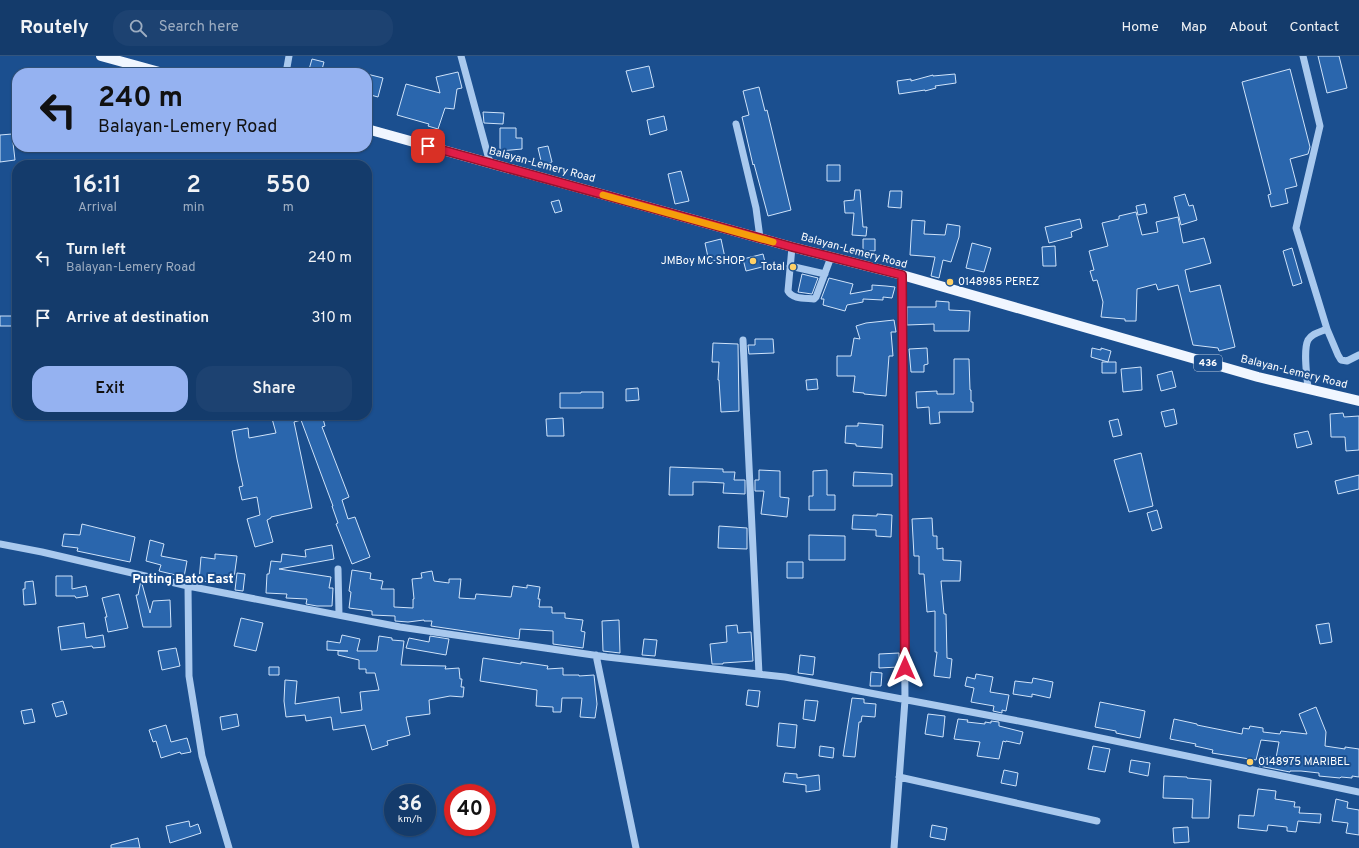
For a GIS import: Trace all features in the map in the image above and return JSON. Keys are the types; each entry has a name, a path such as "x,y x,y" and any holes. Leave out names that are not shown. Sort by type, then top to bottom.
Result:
{"main road":[{"path":"101,56 145,68"},
{"name":"Balayan-Lemery Road","path":"372,130 792,247 902,275 1258,377 1359,401"}],"street":[{"path":"287,68 289,56"},
{"path":"461,56 490,163"},
{"path":"1303,56 1320,126 1296,228 1327,330 1338,355 1342,360 1347,361 1359,355"},
{"path":"736,124 756,208 760,238"},
{"path":"792,247 788,291 794,297 814,299 816,297 831,257"},
{"path":"790,266 825,274"},
{"path":"894,848 905,700 902,275"},
{"path":"1308,388 1306,347 1308,340 1316,333 1327,330"},
{"path":"743,340 759,674"},
{"path":"0,544 42,552 188,586 339,616 400,627 596,656 785,678 1029,723 1359,792"},
{"path":"338,569 339,616"},
{"path":"188,586 189,676 202,756 229,848"},
{"path":"596,656 636,848"},
{"path":"899,777 1096,821"}],"building":[{"path":"1318,56 1339,56 1347,88 1327,93"},
{"path":"312,59 324,62 322,68 309,68"},
{"path":"649,66 654,87 632,92 626,71"},
{"path":"1290,69 1310,147 1308,154 1290,159 1297,186 1285,189 1288,203 1271,207 1268,195 1271,194 1242,82"},
{"path":"458,72 462,88 457,89 454,109 445,108 438,129 428,126 429,124 397,115 406,84 440,93 436,77"},
{"path":"955,74 956,83 935,86 936,88 925,91 899,94 897,81 911,79 911,81 933,75"},
{"path":"372,75 383,78 378,97 372,95"},
{"path":"759,87 765,111 767,110 791,210 768,216 754,164 753,165 742,117 749,115 743,91"},
{"path":"483,112 504,113 503,124 484,123"},
{"path":"664,116 667,130 650,135 647,120"},
{"path":"500,128 516,128 516,138 522,138 522,149 500,151"},
{"path":"12,134 12,152 14,152 15,160 0,162 0,135"},
{"path":"548,146 552,162 542,165 538,148"},
{"path":"827,165 840,165 840,181 827,181"},
{"path":"681,171 689,201 675,204 668,174"},
{"path":"855,190 860,190 863,227 867,227 866,236 852,235 854,213 845,213 844,201 854,200"},
{"path":"890,191 902,191 901,208 888,207"},
{"path":"1185,194 1189,206 1193,205 1197,220 1181,225 1174,197"},
{"path":"559,200 562,211 555,213 551,202"},
{"path":"1145,204 1147,213 1138,215 1136,206"},
{"path":"1136,212 1142,235 1158,232 1156,222 1178,217 1183,243 1204,238 1211,263 1185,270 1190,292 1220,285 1235,347 1219,351 1218,348 1193,345 1178,285 1158,290 1156,284 1137,289 1136,321 1125,321 1125,319 1101,317 1103,302 1097,280 1093,281 1090,271 1094,270 1089,251 1108,246 1102,223 1119,219 1119,216"},
{"path":"1080,219 1082,228 1071,232 1072,237 1049,243 1045,227"},
{"path":"912,220 925,221 924,234 945,235 947,224 960,226 959,237 951,262 943,260 939,278 931,276 935,257 910,255"},
{"path":"721,239 725,258 709,262 705,243"},
{"path":"863,239 875,239 875,251 863,251"},
{"path":"972,243 991,248 984,272 966,268"},
{"path":"1055,246 1056,266 1043,266 1042,247"},
{"path":"1292,248 1302,283 1293,286 1283,251"},
{"path":"763,254 766,266 746,271 743,259"},
{"path":"802,274 818,278 812,294 798,292"},
{"path":"829,278 853,284 850,294 872,290 872,285 895,287 892,298 883,297 883,300 863,299 863,302 847,305 845,311 823,305 824,299 821,299"},
{"path":"936,301 949,302 949,310 970,311 969,331 934,331 934,324 907,325 907,307 936,307"},
{"path":"0,316 12,316 12,326 0,326"},
{"path":"894,320 896,332 891,332 893,356 889,356 886,396 853,392 855,376 837,376 837,356 851,356 854,338 860,339 856,326 866,323"},
{"path":"755,339 773,339 774,353 749,354 748,345 755,345"},
{"path":"713,343 738,344 739,411 721,412 718,380 719,362 712,362"},
{"path":"927,348 928,364 924,365 924,372 911,372 909,349"},
{"path":"1092,348 1101,350 1101,348 1111,351 1108,362 1091,357"},
{"path":"954,359 969,359 970,390 971,402 973,402 973,412 939,412 940,423 930,424 929,407 917,408 916,392 937,391 937,394 954,394"},
{"path":"1102,362 1116,362 1116,373 1102,373"},
{"path":"1141,367 1142,390 1123,392 1121,369"},
{"path":"1172,371 1176,387 1161,391 1157,375"},
{"path":"817,379 818,389 807,390 806,380"},
{"path":"638,388 639,400 626,401 626,389"},
{"path":"603,392 603,408 560,408 560,393"},
{"path":"1174,409 1177,424 1165,427 1161,412"},
{"path":"1343,413 1344,417 1359,416 1359,450 1346,451 1345,437 1331,437 1330,414"},
{"path":"563,418 564,436 547,436 546,419"},
{"path":"1118,419 1122,435 1113,437 1109,421"},
{"path":"272,420 301,420 294,422 312,508 271,517 267,520 273,542 255,547 247,519 260,515 257,497 242,500 239,487 243,486 232,431 248,428 249,438 276,433"},
{"path":"301,420 323,420 325,426 322,427 349,497 342,500 348,519 355,517 370,557 352,564 336,524 338,523"},
{"path":"858,423 883,425 882,448 856,446 856,444 845,443 846,426 858,426"},
{"path":"1308,431 1312,444 1297,448 1294,434"},
{"path":"1141,453 1153,506 1129,512 1114,460"},
{"path":"670,467 723,469 723,472 735,472 734,480 745,480 745,494 723,493 724,483 693,482 693,495 669,495"},
{"path":"759,470 780,471 780,497 789,498 787,517 761,514 764,491 755,491 755,480 759,480"},
{"path":"827,470 827,495 835,495 835,510 809,510 809,496 813,496 813,471"},
{"path":"854,472 892,474 892,486 853,486"},
{"path":"1359,475 1359,489 1338,494 1335,481"},
{"path":"1157,510 1162,528 1152,531 1147,513"},
{"path":"877,514 892,515 891,537 876,536 876,530 852,529 853,515 877,516"},
{"path":"932,518 933,536 937,536 937,549 943,548 943,560 961,561 960,581 941,581 944,614 946,614 947,658 952,659 950,678 934,676 937,652 935,652 935,611 927,612 924,574 919,574 919,556 914,556 912,519"},
{"path":"82,524 135,537 130,562 77,551 78,548 62,546 64,534 80,535"},
{"path":"719,526 747,528 747,549 718,548"},
{"path":"809,535 845,536 845,560 809,560"},
{"path":"150,540 164,544 161,556 187,561 184,577 159,571 161,565 146,561"},
{"path":"332,545 334,559 279,569 331,577 329,588 333,588 332,606 306,604 307,599 286,598 287,594 266,593 267,574 269,574 271,561 281,562 282,554 306,557 305,550"},
{"path":"215,554 237,556 234,578 210,576 210,582 199,581 201,557 215,559"},
{"path":"787,562 803,562 803,578 787,578"},
{"path":"352,570 371,573 370,579 383,581 381,589 394,589 394,607 413,608 414,599 412,579 422,578 421,573 432,571 434,581 449,583 449,579 461,579 459,598 475,599 476,594 511,597 513,586 527,588 527,585 540,587 538,599 540,599 539,607 552,607 552,613 565,613 565,618 583,620 581,631 585,632 583,648 553,644 553,631 520,629 519,639 431,626 432,621 395,621 395,616 372,615 372,611 349,608 351,592 349,591"},
{"path":"237,573 245,574 243,591 235,590"},
{"path":"56,576 72,576 72,589 86,586 88,596 76,598 75,596 56,596"},
{"path":"141,580 150,613 153,601 170,600 171,627 143,627 136,595 138,595"},
{"path":"33,581 36,604 24,605 23,589 25,589 25,582"},
{"path":"119,594 128,628 108,632 105,617 107,617 102,598"},
{"path":"241,618 263,623 256,651 234,646"},
{"path":"619,620 620,653 603,651 602,621"},
{"path":"84,623 86,638 103,635 105,647 93,648 92,646 61,650 58,627"},
{"path":"1329,623 1332,642 1320,644 1316,625"},
{"path":"737,625 738,633 751,632 753,661 712,664 710,644 727,642 726,626"},
{"path":"342,635 360,639 357,651 377,651 379,636 392,638 392,640 404,641 401,665 446,666 445,669 459,668 460,679 462,679 461,687 464,687 463,697 450,696 429,700 430,714 406,717 410,735 387,741 388,745 372,750 365,725 333,730 331,717 306,721 305,715 286,717 284,701 285,680 297,681 295,704 339,697 341,713 362,710 360,692 379,690 375,673 366,673 366,669 359,669 359,660 338,655 338,651 348,651 327,650 327,641 340,643"},
{"path":"430,636 449,639 446,655 406,648 409,638 429,642"},
{"path":"644,639 657,640 655,656 642,655"},
{"path":"176,648 180,666 162,670 158,651"},
{"path":"899,653 899,667 879,668 879,654"},
{"path":"800,655 815,657 813,675 798,673"},
{"path":"483,658 521,664 521,662 548,666 547,669 563,668 563,675 594,675 597,704 595,718 580,717 582,698 562,698 561,712 553,712 553,707 536,706 537,690 480,681"},
{"path":"269,667 279,667 279,675 269,675"},
{"path":"871,672 882,673 881,686 870,686"},
{"path":"976,674 993,677 990,692 1009,695 1006,711 1002,710 1002,713 993,711 994,706 971,702 974,688 965,686 967,677 975,679"},
{"path":"1033,678 1053,682 1050,698 1032,694 1032,697 1013,694 1015,681 1032,683"},
{"path":"748,690 760,691 758,707 746,705"},
{"path":"852,698 864,699 864,703 876,704 875,717 862,716 861,722 859,722 855,757 843,756"},
{"path":"805,700 818,701 815,721 803,719"},
{"path":"63,701 67,714 56,717 52,704"},
{"path":"1100,702 1145,711 1140,738 1095,727"},
{"path":"1316,707 1326,732 1325,746 1345,749 1345,747 1359,749 1359,777 1352,776 1352,778 1340,778 1319,776 1319,773 1301,771 1290,772 1259,766 1260,756 1276,758 1279,742 1261,740 1256,760 1212,753 1213,750 1195,746 1196,744 1170,739 1174,719 1242,734 1243,728 1249,729 1250,726 1263,728 1263,732 1280,734 1281,731 1307,734 1299,714"},
{"path":"32,709 35,722 24,724 21,711"},
{"path":"237,714 239,726 222,730 220,717"},
{"path":"928,714 945,716 943,737 925,734"},
{"path":"958,719 968,720 967,722 985,724 985,722 991,723 991,721 999,722 999,726 1023,732 1020,744 1003,741 999,759 977,756 980,742 954,739"},
{"path":"779,723 797,725 795,748 777,746"},
{"path":"166,725 171,742 187,738 191,752 181,754 180,752 161,758 156,741 153,742 149,730"},
{"path":"820,746 834,748 833,758 819,756"},
{"path":"1093,746 1110,749 1105,772 1088,769"},
{"path":"1131,760 1150,763 1148,776 1129,772"},
{"path":"1004,770 1018,773 1016,786 1001,783"},
{"path":"785,773 797,774 797,778 819,775 820,790 806,792 806,785 783,782"},
{"path":"1164,776 1211,780 1209,818 1192,818 1193,799 1163,798"},
{"path":"1258,789 1276,791 1275,799 1295,802 1294,807 1300,807 1299,813 1321,814 1320,823 1298,821 1296,832 1287,831 1287,827 1268,825 1267,831 1238,828 1239,815 1254,816"},
{"path":"1336,799 1348,802 1347,808 1359,810 1359,835 1346,833 1348,823 1332,821"},
{"path":"189,821 190,827 198,824 201,833 170,843 166,826"},
{"path":"932,825 947,828 945,840 930,837"},
{"path":"1188,827 1189,842 1174,843 1173,828"},
{"path":"138,838 140,848 111,848 111,845"}],"slow traffic":[{"path":"603,195 773,242"}],"place":[{"name":"JMBoy MC SHOP","path":"753,261"},
{"name":"Total","path":"793,267"},
{"name":"0148985 PEREZ","path":"950,282"},
{"name":"0148975 MARIBEL","path":"1250,762"}],"district":[{"name":"Puting Bato East","path":"183,580"}],"route":[{"path":"428,146 792,247 902,275 905,668"}]}
